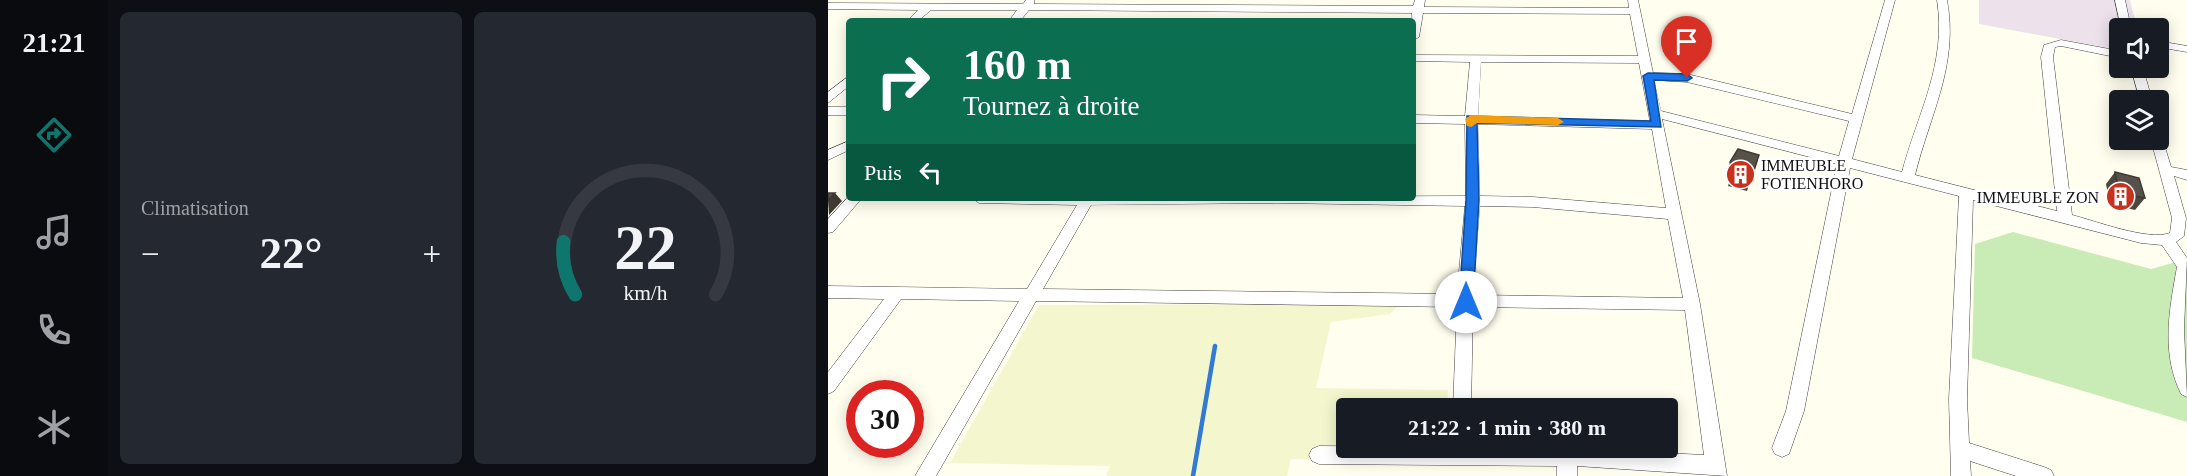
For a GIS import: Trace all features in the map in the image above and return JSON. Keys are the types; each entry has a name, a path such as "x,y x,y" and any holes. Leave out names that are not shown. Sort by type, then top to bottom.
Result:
{"street":[{"path":"1782,448 1795,411 1844,163 1890,0"},
{"path":"1906,179 1946,50 1947,22 1942,0"},
{"path":"2120,0 2124,18"},
{"path":"1016,18 1029,3"},
{"path":"828,14 833,6 1029,3 1206,7 1231,4 1634,5 1692,304 1716,470 1567,467 1503,458"},
{"path":"915,18 930,5"},
{"path":"1416,21 1419,5"},
{"path":"1199,18 1206,7"},
{"path":"2065,218 2047,57 2050,45 2061,43 2109,53"},
{"path":"2169,46 2187,49"},
{"path":"1416,58 1645,60"},
{"path":"1462,398 1473,200 1471,119 1476,58"},
{"path":"1648,76 1687,78 1857,119"},
{"path":"828,99 846,83"},
{"path":"828,111 846,111"},
{"path":"1416,119 1656,119 1844,163 2140,238 2167,240 2177,236 2180,228 2160,150"},
{"path":"828,156 846,147"},
{"path":"2166,170 2187,175"},
{"path":"1961,476 1959,399 1966,194"},
{"path":"1416,199 1533,202 1674,214"},
{"path":"828,228 852,201"},
{"path":"925,476 1087,201"},
{"path":"2167,240 2185,267 2176,321 2177,365 2187,388"},
{"path":"828,292 1692,304"},
{"path":"828,386 897,293"},
{"path":"1960,449 2044,476"},
{"path":"1319,455 1336,455"}],"shaded area":[{"path":"1979,0 2130,0 2134,18 2109,18 2109,48 1979,24"}],"green space":[{"path":"2013,232 2151,269 2187,259 2187,422 1972,358 1975,244"},
{"path":"1399,304 1390,314 1331,322 1316,388 1448,390 1448,398 1336,398 1336,458 1443,458 1443,462 1291,459 1287,476 1106,476 1110,466 950,463 1039,305"}],"building":[{"name":"IMMEUBLE FOTIENHORO","path":"1738,149 1759,155 1750,183 1731,178 1734,170 1730,162"},
{"path":"2115,172 2139,178 2145,198 2119,193"},
{"path":"828,193 835,193 828,200"}],"waterway":[{"path":"1193,476 1215,346"}],"slow traffic":[{"path":"1471,124 1471,119 1558,122"}],"place":[{"name":"IMMEUBLE FOTIENHORO","path":"1740,174"},
{"name":"IMMEUBLE ZON","path":"2120,197"}],"route":[{"path":"1466,302 1473,200 1471,119 1657,125 1648,76 1687,78"}]}
